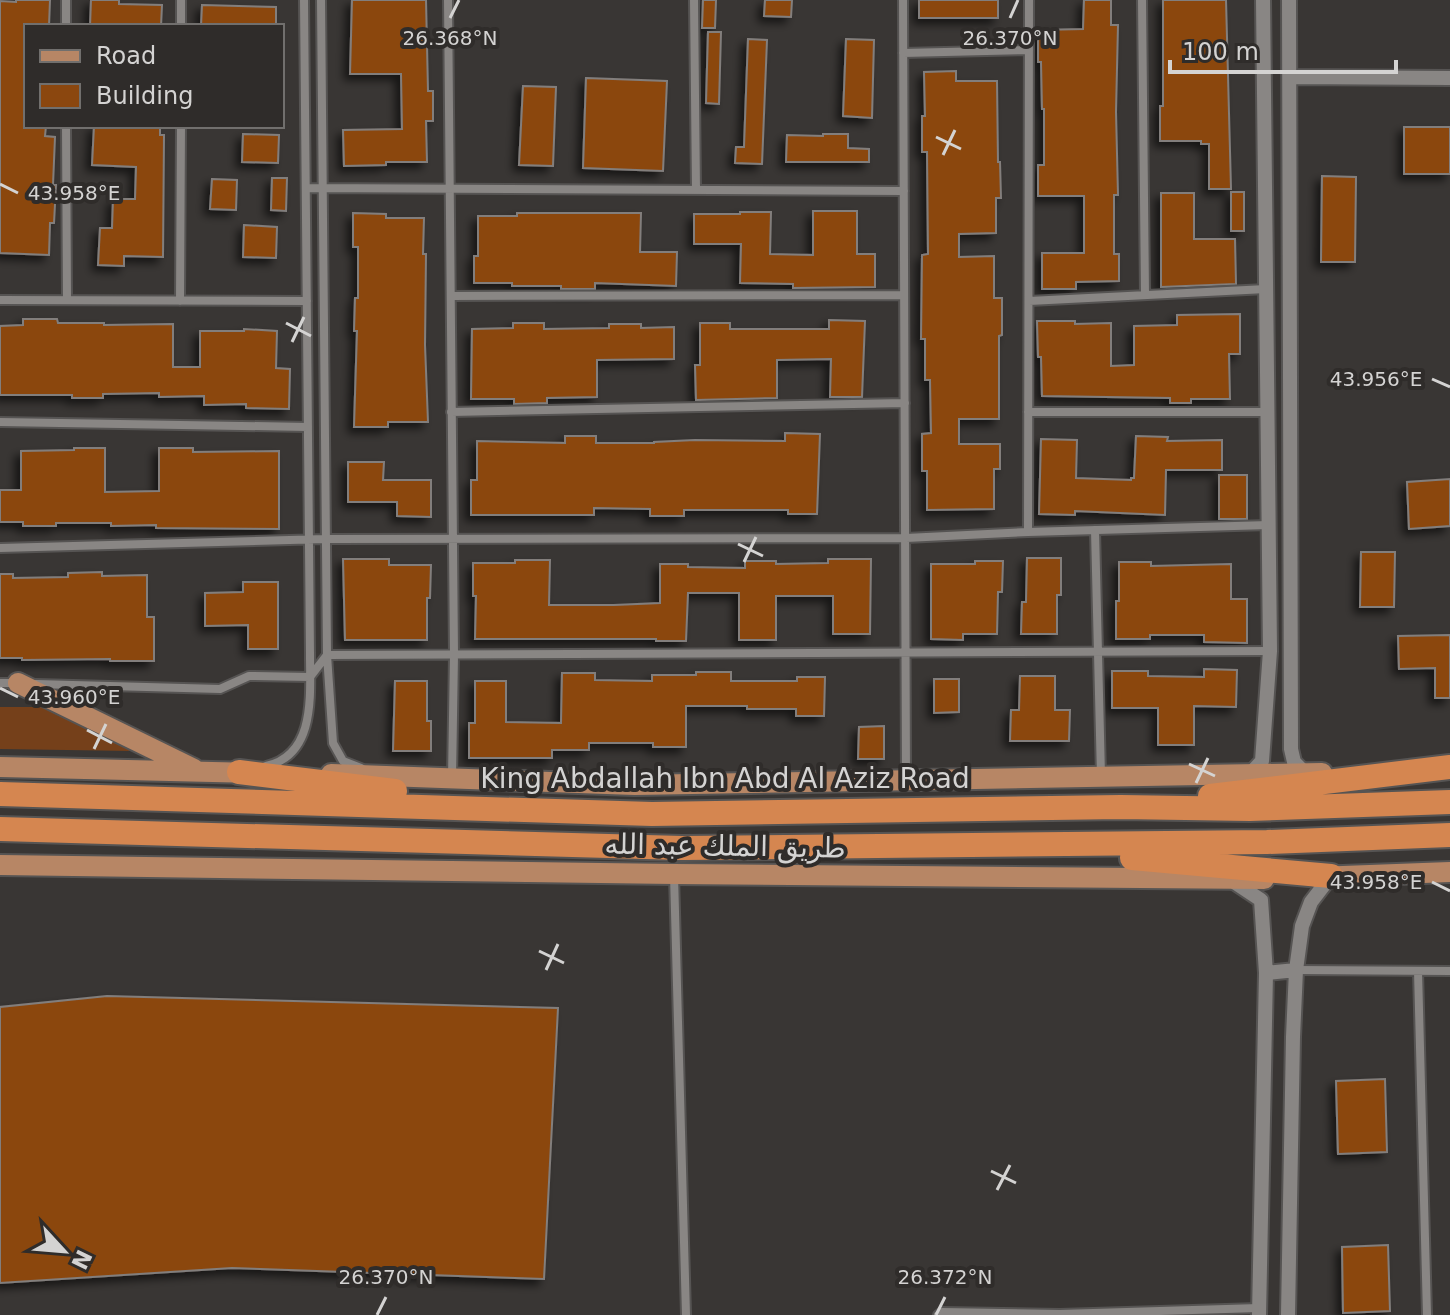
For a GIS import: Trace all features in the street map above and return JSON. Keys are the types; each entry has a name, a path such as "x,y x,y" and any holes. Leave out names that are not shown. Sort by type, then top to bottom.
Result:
{"highway":[{"path":"1121,807 1450,767"},
{"path":"239,772 357,788 652,814"},
{"name":"King Abdallah Ibn Abd Al Aziz Road","path":"0,794 652,814 1121,807 1250,809 1450,802"},
{"path":"0,829 682,848 1267,842 1450,835"},
{"path":"1010,846 1331,876"}],"main road":[{"path":"9,683 201,772"},
{"path":"0,767 395,775 635,785 1306,774 1450,767"},
{"name":"طريق الملك عبد الله","path":"0,865 1231,880 1450,872"}],"street":[{"path":"66,0 66,24"},
{"path":"181,0 181,24"},
{"path":"239,772 281,763 303,738 309,710 304,0"},
{"path":"321,0 325,539 327,655 333,743 343,761 395,775"},
{"path":"448,0 454,655 452,778"},
{"path":"694,0 696,190"},
{"path":"903,0 906,781"},
{"path":"1028,532 1029,0"},
{"path":"1142,0 1145,295"},
{"path":"1250,774 1262,761 1270,651 1263,0"},
{"path":"1289,0 1291,749 1294,762 1306,774"},
{"path":"903,53 1029,50"},
{"path":"1290,77 1450,78"},
{"path":"66,128 67,300"},
{"path":"180,301 181,128"},
{"path":"306,188 904,191"},
{"path":"1029,301 1266,289"},
{"path":"451,296 904,295"},
{"path":"0,300 307,301"},
{"path":"451,412 905,403"},
{"path":"1028,412 1267,412"},
{"path":"0,422 308,427"},
{"path":"0,548 325,539 906,538 1269,525"},
{"path":"1095,530 1101,776"},
{"path":"327,655 1270,651"},
{"path":"310,677 327,655"},
{"path":"9,683 220,689 249,676 310,677"},
{"path":"674,874 686,1315"},
{"path":"1288,1315 1296,970 1302,926 1311,902 1331,876"},
{"path":"938,1315 942,1312 1259,1312 1266,973 1261,900 1231,880"},
{"path":"1266,973 1296,970 1450,971"},
{"path":"1418,971 1427,1315"}],"shaded area":[{"path":"0,707 46,707 131,751 0,749"}],"building":[{"path":"50,0 49,24 24,24 24,128 46,128 45,136 55,137 53,185 56,185 49,255 0,253 0,1"},
{"path":"91,0 162,5 161,24 90,24"},
{"path":"352,0 426,0 428,91 433,91 433,121 426,121 427,162 344,166 343,130 402,129 401,74 350,74"},
{"path":"703,0 716,0 715,28 702,28"},
{"path":"765,0 792,0 791,17 764,16"},
{"path":"919,0 998,0 998,18 919,18"},
{"path":"1084,0 1111,0 1111,25 1118,25 1118,195 1114,195 1114,254 1119,254 1119,281 1076,282 1076,289 1042,289 1042,253 1084,253 1084,196 1038,196 1038,165 1044,165 1044,109 1041,62 1038,62 1038,30 1083,29"},
{"path":"1163,0 1226,0 1231,189 1209,189 1209,144 1201,144 1201,141 1160,141"},
{"path":"202,5 276,7 276,24 201,24"},
{"path":"708,32 721,32 719,104 706,103"},
{"path":"748,39 767,40 762,164 735,163 736,147 744,147"},
{"path":"846,39 874,40 872,118 843,116"},
{"path":"956,71 956,81 997,81 1001,198 996,198 996,233 959,234 959,257 994,256 994,298 1002,298 999,419 959,419 959,444 1000,444 1000,469 994,469 994,509 927,510 927,471 922,471 922,434 931,433 930,380 925,380 925,339 921,339 922,255 928,254 927,152 922,152 924,72"},
{"path":"586,78 667,81 663,171 583,168"},
{"path":"523,86 556,87 553,166 519,165"},
{"path":"1404,127 1450,127 1450,174 1404,174"},
{"path":"94,128 160,128 160,135 164,135 163,257 124,256 124,266 98,265 100,228 112,228 113,199 135,199 136,167 92,165"},
{"path":"243,134 279,135 278,163 242,162"},
{"path":"848,134 848,148 869,149 869,162 786,162 787,135"},
{"path":"1322,176 1356,177 1355,262 1321,262"},
{"path":"272,178 287,178 286,211 271,210"},
{"path":"212,179 237,180 236,210 210,209"},
{"path":"1231,192 1244,192 1244,231 1231,231"},
{"path":"1161,193 1194,193 1194,239 1235,239 1236,284 1161,287"},
{"path":"813,211 857,211 857,254 875,254 875,287 793,288 793,284 740,283 741,244 694,244 694,214 771,212 770,254 813,255"},
{"path":"353,213 386,214 386,218 424,218 428,422 388,422 388,427 354,427 358,247 353,247"},
{"path":"517,213 641,213 640,252 677,252 676,286 595,283 595,289 561,289 561,286 474,283 478,216 517,216"},
{"path":"244,225 277,227 276,258 243,257"},
{"path":"1240,314 1240,354 1229,354 1230,399 1191,399 1191,403 1170,403 1170,398 1042,396 1037,321 1111,323 1111,366 1134,365 1134,326 1177,325 1177,315"},
{"path":"23,319 57,319 58,323 104,325 173,324 173,367 200,367 200,331 277,331 276,368 290,369 289,409 246,408 246,404 204,405 204,396 159,397 159,393 103,394 103,398 0,395 0,326 23,325"},
{"path":"829,320 865,321 862,397 830,397 831,359 777,360 777,398 696,400 695,365 700,365 700,323 730,323 730,329 829,329"},
{"path":"513,323 544,323 544,329 609,328 609,324 641,324 641,328 674,327 674,359 597,360 597,397 547,398 547,403 514,404 514,399 471,399 472,329 513,328"},
{"path":"785,433 820,434 817,514 788,514 788,510 684,510 684,516 650,516 650,509 594,508 594,515 471,515 471,480 477,480 477,441 565,443 565,436 596,436 596,443 785,441"},
{"path":"1136,436 1168,437 1167,441 1222,440 1222,470 1166,470 1165,515 1075,511 1075,515 1039,514 1041,439 1077,440 1076,478 1131,480 1134,478"},
{"path":"105,448 105,492 159,491 159,448 193,448 193,452 279,451 279,529 156,528 156,525 111,526 111,523 23,526 23,522 0,522 0,490 21,490 21,451"},
{"path":"348,462 384,462 383,480 431,480 431,517 397,516 397,502 348,502"},
{"path":"1219,475 1247,475 1247,519 1219,519"},
{"path":"1450,479 1450,526 1409,529 1407,482"},
{"path":"1361,552 1395,552 1394,607 1360,607"},
{"path":"1027,558 1061,558 1057,634 1021,634 1022,602 1026,602"},
{"path":"343,559 389,559 389,565 431,565 427,640 345,640"},
{"path":"828,559 871,559 870,634 833,634 833,596 776,596 776,640 739,640 739,593 688,593 686,641 475,639 473,563 550,560 549,605 614,605 660,603 660,564 745,568 745,561 828,563"},
{"path":"975,561 1003,561 1002,592 998,592 997,634 963,634 963,640 931,639 931,564 975,564"},
{"path":"1119,562 1151,562 1151,566 1231,564 1231,599 1247,599 1247,643 1204,642 1204,635 1150,635 1150,639 1116,639"},
{"path":"102,572 102,576 147,575 147,617 154,617 154,661 0,658 0,574 13,574 13,578 68,577 68,573"},
{"path":"243,582 278,582 278,649 248,649 248,625 205,626 205,593 243,592"},
{"path":"1450,635 1450,698 1435,698 1435,668 1399,669 1398,636"},
{"path":"1204,669 1237,670 1236,707 1194,706 1194,745 1158,745 1158,708 1112,708 1112,671 1148,671 1148,676 1204,677"},
{"path":"696,672 731,672 731,681 797,681 797,677 825,677 824,716 796,716 796,709 686,706 686,747 653,747 653,743 589,743 589,750 552,750 552,758 469,758 469,723 475,723 475,681 506,681 506,722 561,723 562,673 595,673 595,680 652,681 652,675 696,675"},
{"path":"1020,676 1055,676 1055,710 1070,710 1069,741 1010,741 1011,710 1019,710"},
{"path":"934,679 959,679 959,712 934,713"},
{"path":"395,681 427,681 431,751 393,751"},
{"path":"884,726 884,759 858,759 859,727"},
{"path":"107,996 558,1008 544,1279 232,1268 0,1283 0,1007"},
{"path":"1385,1079 1387,1152 1338,1154 1336,1081"},
{"path":"1388,1245 1390,1311 1343,1313 1342,1247"}]}
